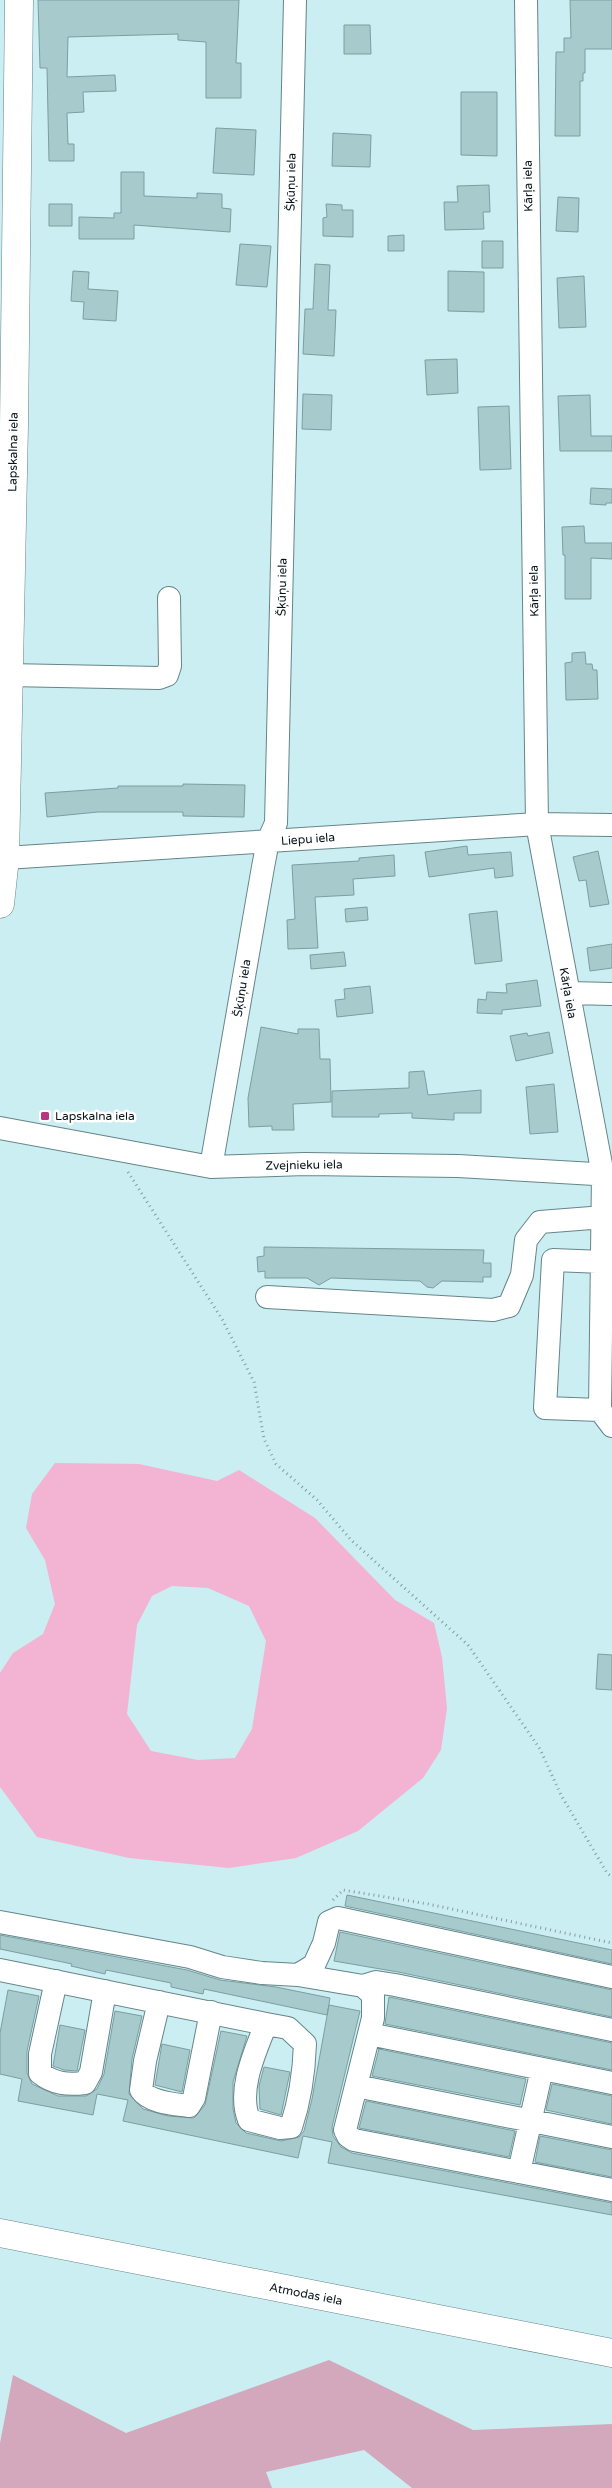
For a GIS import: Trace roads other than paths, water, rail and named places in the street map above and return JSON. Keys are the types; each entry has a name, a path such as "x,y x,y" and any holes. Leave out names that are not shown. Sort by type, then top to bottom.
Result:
{"main road":[{"name":"Lapskalna iela","path":"0,904 5,858 8,675 8,276 19,0"},
{"name":"Atmodas iela","path":"0,2233 612,2353"}],"street":[{"name":"Šķūņu iela","path":"211,1167 268,841 276,823 295,0"},
{"name":"Kārļa iela","path":"526,0 537,824 569,993 608,1175 604,1217 603,1262 606,1418"},
{"path":"8,675 159,678 166,675 170,666 169,598"},
{"name":"Liepu iela","path":"5,858 537,824 612,825"},
{"path":"569,993 612,994"},
{"name":"Zvejnieku iela","path":"0,1128 211,1167 305,1164 458,1166 608,1175"},
{"path":"267,1297 494,1310 509,1306 522,1274 526,1240 540,1222 604,1217"},
{"path":"603,1262 553,1260 545,1408 606,1418"},
{"path":"298,1975 314,1964 324,1944 329,1922 338,1918 612,1977"},
{"path":"0,1922 190,1957 222,1967 262,1973 298,1975 363,1986 376,1982 395,1985 612,2030"},
{"path":"1,1977 56,1981 266,2024"},
{"path":"56,1981 40,2054 40,2073 50,2081 70,2085 85,2083 91,2072 105,1991"},
{"path":"363,1986 373,1995 373,2018 346,2130 348,2136 354,2140 612,2190"},
{"path":"158,2002 145,2061 141,2090 145,2096 170,2103 189,2106 194,2098 211,2012"},
{"path":"369,2034 612,2082"},
{"path":"519,2172 542,2069"},
{"path":"356,2086 612,2137"}],"place":[{"name":"Lapskalna iela","path":"45,1116"}]}
